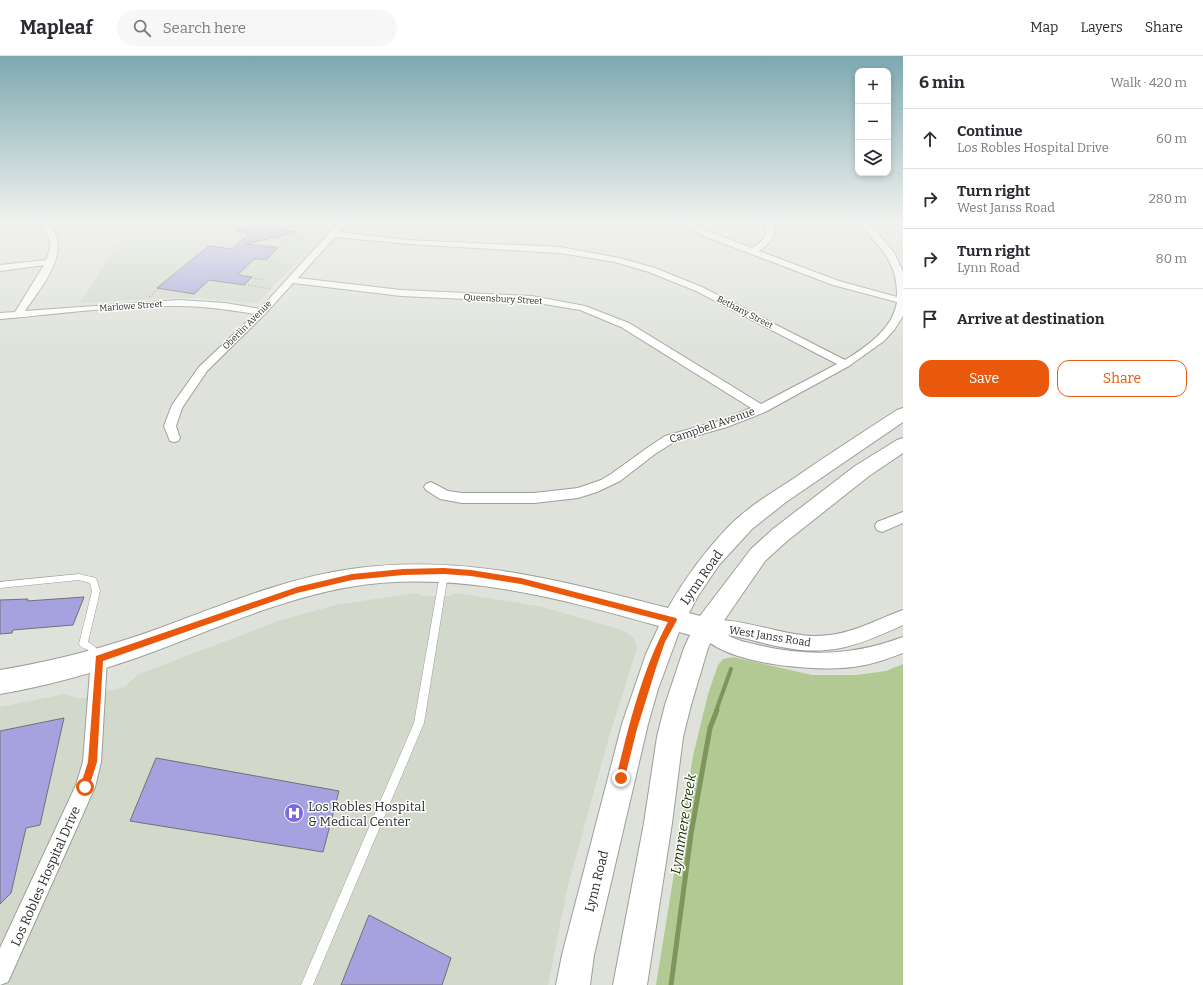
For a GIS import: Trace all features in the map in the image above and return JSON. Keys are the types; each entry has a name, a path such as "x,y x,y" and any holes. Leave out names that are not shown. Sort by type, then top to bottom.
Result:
{"main road":[{"name":"Lynn Road","path":"573,985 580,947 633,729 662,641 685,597 709,563 738,530 764,508 903,414"},
{"path":"630,985 658,823 670,737 678,705 696,648 705,628 758,555 780,535 862,471 903,444"},
{"name":"West Janss Road","path":"0,682 54,671 99,659 266,600 322,584 352,577 392,572 444,571 471,573 521,581 705,628"}],"street":[{"path":"0,268 22,265"},
{"path":"18,315 48,265"},
{"name":"Oberlin Avenue","path":"174,438 170,426 176,408 203,369 262,312 304,265"},
{"name":"Bethany Street","path":"635,265 652,270 700,289 845,364"},
{"path":"790,265 836,283 903,301"},
{"name":"Campbell Avenue","path":"430,487 447,496 473,498 547,498 586,491 607,483 627,470 648,452 663,442 680,435 708,429 730,422 761,409 845,364 874,343 884,334 899,315 903,301 901,277 896,265"},
{"name":"Queensbury Street","path":"290,280 401,293 532,299 582,308 625,325 761,409"},
{"name":"Marlowe Street","path":"0,316 121,306 179,303 225,306 262,312"},
{"path":"882,526 903,517"},
{"name":"West Janss Road","path":"705,628 736,629 797,643 823,644 858,636 903,617"},
{"name":"West Janss Road","path":"705,628 726,644 758,653 800,660 838,662 889,651 903,645"},
{"name":"Los Robles Hospital Drive","path":"2,967 85,787 92,762 99,659"}],"lane":[{"path":"307,985 419,723 444,571"},
{"path":"0,585 79,577 93,580 96,591 83,644 91,648 99,659"}],"path":[{"path":"149,298 153,292 184,265"},
{"path":"226,265 210,279 280,291"},
{"path":"238,276 249,265"},
{"path":"217,273 265,280"}],"shaded area":[{"path":"104,265 293,265 259,302 256,303 203,298 168,298 80,303"},
{"name":"Los Robles Hospital & Medical Center","path":"415,593 424,596 450,596 457,593 543,607 625,631 634,638 637,648 609,737 567,889 548,985 0,985 0,707 65,694 80,699 125,687 137,675 278,621 336,605"}],"green space":[{"path":"733,657 812,675 856,675 886,671 903,664 903,985 656,985 693,756 708,694 718,665 723,659"}],"building":[{"path":"185,265 247,265 237,275 252,277 244,285 209,280 194,294 157,288"},
{"path":"84,597 73,625 13,630 12,633 0,634 0,600 28,599 27,601"},
{"path":"64,718 40,825 26,828 11,893 0,904 0,731"},
{"path":"156,758 339,791 323,852 130,821"},
{"path":"369,915 451,958 442,985 341,985"}],"waterway":[{"name":"Lynnmere Creek","path":"716,711 731,669"},
{"name":"Lynnmere Creek","path":"671,985 691,834 710,728 717,710"}],"place":[{"name":"Los Robles Hospital & Medical Center","path":"294,813"}],"route":[{"path":"85,787 92,762 99,659 124,652 297,590 352,577 392,572 444,571 471,573 521,581 673,620 662,641 643,694 621,778"}]}
